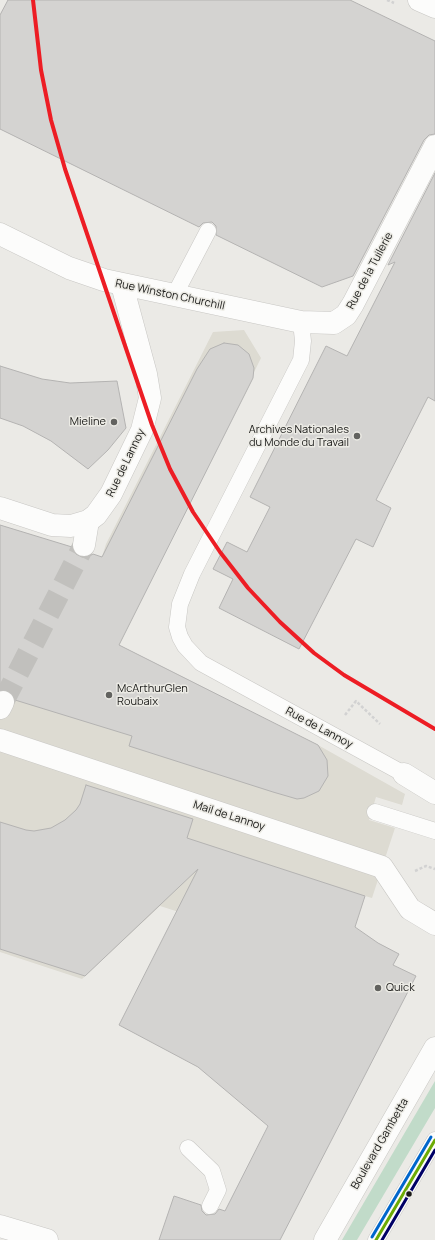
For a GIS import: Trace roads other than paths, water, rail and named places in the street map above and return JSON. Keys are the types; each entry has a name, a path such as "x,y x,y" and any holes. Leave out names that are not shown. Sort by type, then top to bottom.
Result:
{"street":[{"path":"419,0 435,8"},
{"name":"Rue de la Tuilerie","path":"301,322 334,323 346,315 435,146"},
{"name":"Rue Winston Churchill","path":"0,234 69,268 122,285 301,322"},
{"name":"Rue de Lannoy","path":"0,508 60,526 71,526 88,520 96,515 111,494 142,430 149,408 148,385 122,285"},
{"path":"84,545 88,520"},
{"name":"Mail de Lannoy","path":"0,740 382,867 410,909 435,924"},
{"name":"Rue de Lannoy","path":"404,774 435,793"},
{"name":"Boulevard Gambetta","path":"325,1240 435,1048"},
{"path":"0,1226 47,1240"},
{"path":"0,1234 11,1240"}],"lane":[{"path":"174,296 208,231"},
{"name":"Rue de Lannoy","path":"301,322 303,341 301,360 192,574 180,604 177,627 180,637 192,655 213,670 404,774"},
{"path":"374,812 435,831"},
{"path":"376,1240 435,1140"},
{"path":"188,1148 212,1171 218,1190 210,1206"}],"tunnel":[{"path":"3,702 84,545"}],"place":[{"name":"Mieline","path":"114,422"},
{"name":"Archives Nationales du Monde du Travail","path":"357,436"},
{"name":"McArthurGlen Roubaix","path":"109,695"},
{"name":"Quick","path":"378,988"}]}
